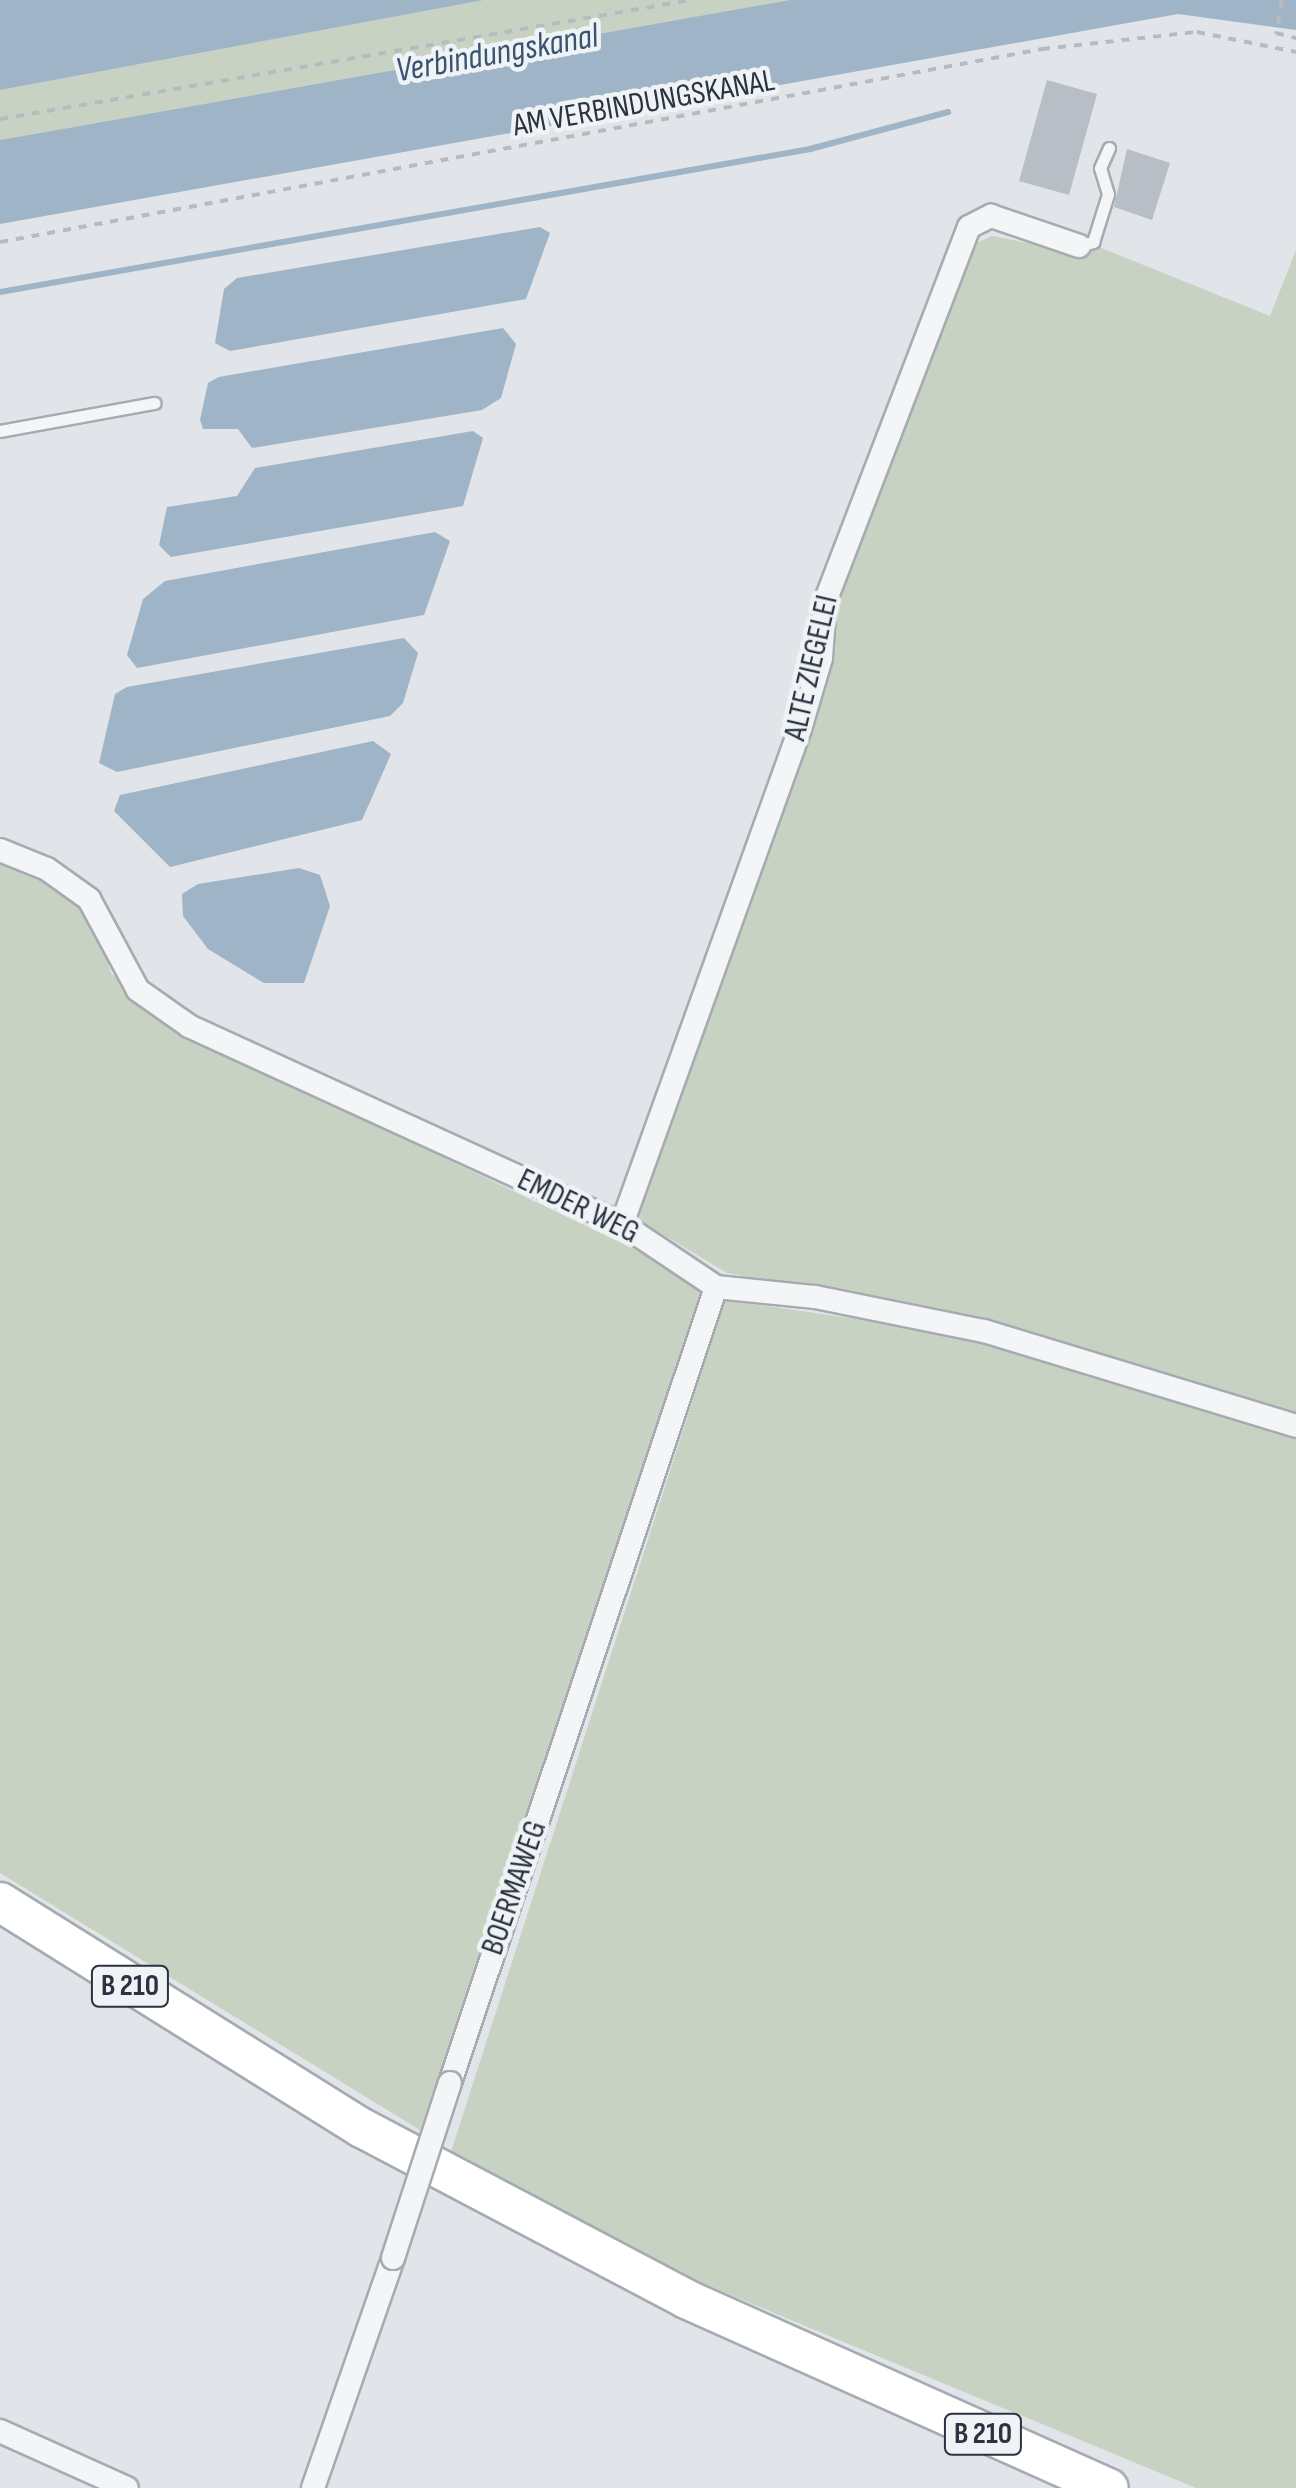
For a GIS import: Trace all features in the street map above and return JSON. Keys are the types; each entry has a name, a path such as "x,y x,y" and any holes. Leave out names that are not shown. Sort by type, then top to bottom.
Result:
{"main road":[{"name":"B 210","path":"0,1902 362,2128 580,2243 857,2380 1108,2488"}],"street":[{"name":"ALTE ZIEGELEI","path":"622,1224 800,729 821,658 825,602 969,227 991,216 1080,246"},
{"name":"EMDER WEG","path":"0,850 46,868 89,899 138,990 189,1026 622,1224 716,1288 815,1297 984,1331 1296,1426"},
{"name":"BOERMAWEG","path":"312,2488 393,2258 716,1288"},
{"path":"0,2431 127,2488"}],"lane":[{"path":"1080,246 1092,245 1104,209 1100,168 1109,148"},
{"path":"0,432 154,403"}],"path":[{"path":"0,120 691,0"},
{"path":"1282,0 1276,34 1296,38"},
{"name":"AM VERBINDUNGSKANAL","path":"0,242 1062,46 1197,32 1296,52"}],"green space":[{"path":"484,0 790,0 0,140 0,90"},
{"path":"992,236 1080,253 1089,243 1270,316 1296,250 1296,1416 988,1322 727,1273 637,1219 830,663 835,603 974,244"},
{"path":"0,864 41,875 75,900 98,932 111,973 167,1025 709,1285 420,2130 0,1873"},
{"path":"725,1300 980,1337 1296,1432 1296,2488 1196,2488 690,2278 449,2158"}],"water":[{"path":"0,0 484,0 0,90"},
{"name":"Verbindungskanal","path":"790,0 1296,0 1296,30 1178,14 0,224 0,140"},
{"path":"540,227 550,233 526,299 230,351 215,343 224,289 237,278"},
{"path":"503,328 516,344 501,398 482,410 252,448 238,429 203,429 200,420 208,383 219,377"},
{"path":"473,431 483,438 463,506 171,557 159,545 167,507 237,496 255,468"},
{"path":"435,532 450,541 424,615 137,668 127,655 143,599 165,581"},
{"path":"404,638 418,653 403,703 390,716 117,772 99,763 115,694 127,687"},
{"path":"373,741 391,754 362,820 170,867 114,811 120,795"},
{"path":"299,868 320,875 330,906 304,983 264,983 208,949 183,916 182,894 198,884"}],"building":[{"path":"1047,80 1097,94 1069,195 1019,181"},
{"path":"1127,149 1170,163 1152,220 1114,207"}],"waterway":[{"path":"0,292 810,149 948,112"}]}
